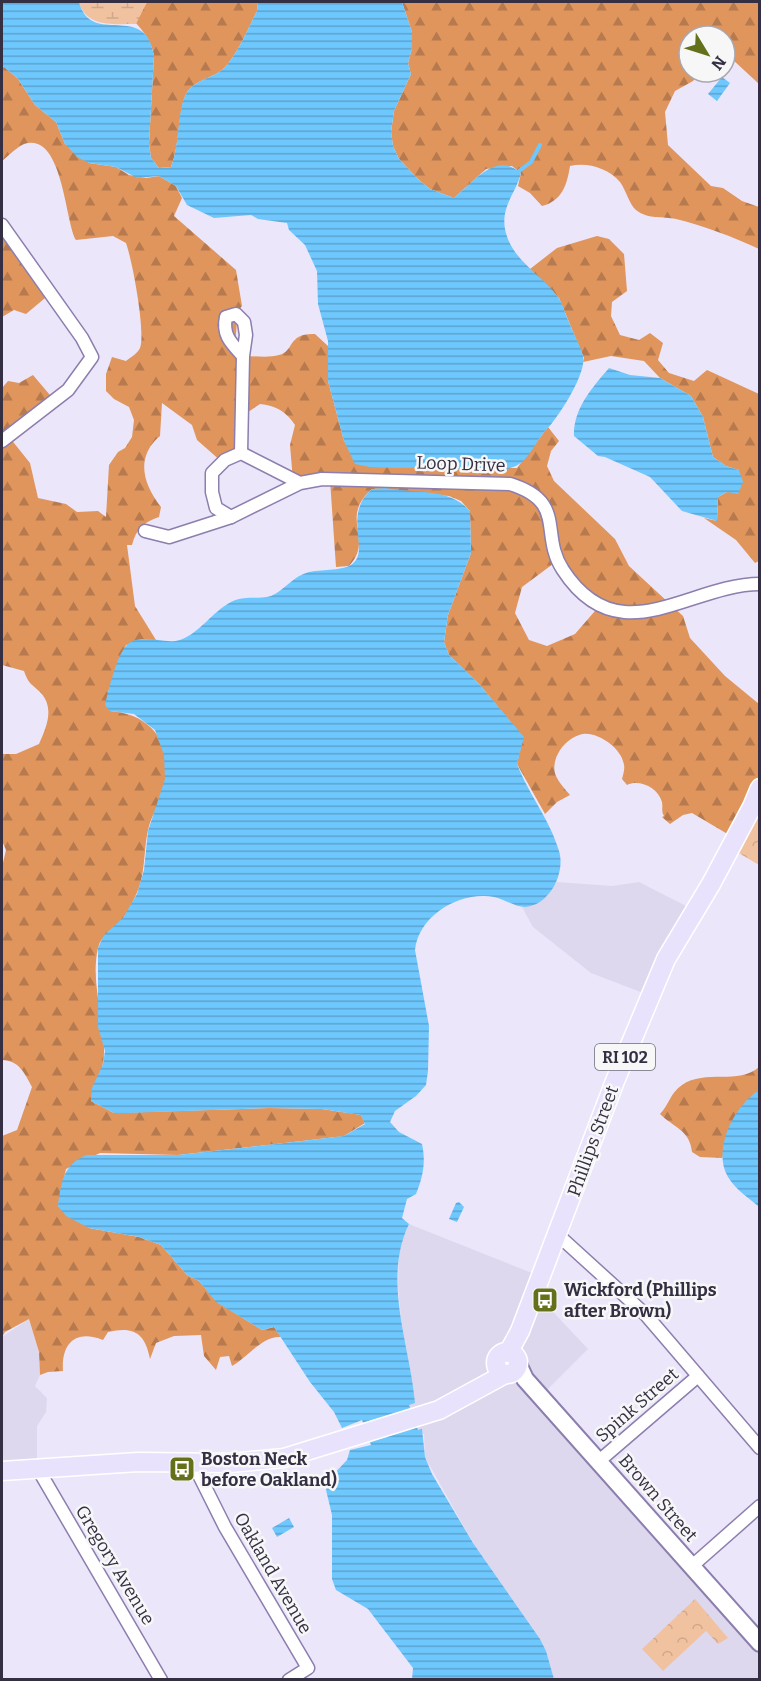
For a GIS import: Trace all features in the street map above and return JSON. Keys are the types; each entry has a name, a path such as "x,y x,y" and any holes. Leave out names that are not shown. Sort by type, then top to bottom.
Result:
{"main road":[{"name":"Phillips Street","path":"512,1363 615,1081 666,959 715,876 752,807 759,788"},
{"path":"2,1471 138,1462 193,1463 284,1458 439,1410 486,1384 512,1363"},
{"name":"Brown Street","path":"512,1363 759,1643"}],"street":[{"path":"2,225 92,357 68,390 2,441"},
{"path":"241,453 243,356"},
{"path":"241,453 300,483"},
{"path":"231,518 216,508 212,492 212,473 225,460 241,453"},
{"name":"Loop Drive","path":"145,531 169,537 231,518 300,483 345,478 510,484 528,489 547,510 556,560 569,580 594,601 612,610 653,612 684,603 711,591 739,584 759,584"},
{"path":"558,1235 646,1315 759,1448"},
{"name":"Spink Street","path":"599,1461 698,1376"},
{"name":"Oakland Avenue","path":"193,1463 225,1527 308,1668 289,1680"},
{"name":"Gregory Avenue","path":"38,1469 161,1680"},
{"path":"692,1566 759,1506"}],"shaded area":[{"path":"557,882 612,886 639,882 694,910 643,993 591,973 533,927 522,907 534,905"},
{"path":"409,1224 537,1275 542,1300 588,1349 541,1396 694,1564 759,1626 759,1679 554,1679 540,1639 473,1543 425,1457 424,1434 418,1431 409,1405 398,1286 399,1247"},
{"path":"29,1319 39,1353 40,1375 35,1386 47,1398 46,1412 37,1426 37,1462 2,1463 2,1337"}],"green space":[{"path":"79,2 147,2 136,24 119,24 94,20 83,10"},
{"path":"147,2 258,2 257,11 247,32 227,65 195,85 186,94 171,167 159,168 151,158 149,143 154,56 147,38 135,22"},
{"path":"402,2 759,2 759,84 737,64 737,24 677,24 677,84 688,84 675,91 665,112 668,145 711,186 723,188 742,201 759,207 759,249 698,225 641,213 629,201 622,185 615,177 590,166 570,166 567,180 559,196 549,204 542,206 530,193 518,186 521,173 512,166 486,169 454,198 430,189 399,159 393,146 391,132 394,111 411,74 408,63 412,48 412,32"},
{"path":"2,65 18,79 35,105 56,122 65,144 89,163 116,167 129,175 146,178 159,176 176,186 182,198 174,216 236,270 242,306 238,311 235,344 244,356 279,355 284,353 296,339 306,334 315,334 328,346 328,381 344,441 370,467 517,468 548,427 559,441 551,451 547,466 554,481 615,539 629,566 683,616 690,638 725,676 759,704 759,792 736,839 692,813 683,815 670,824 662,817 664,816 662,802 657,793 643,784 627,785 622,779 624,767 619,753 609,743 589,734 576,736 560,750 554,770 570,795 557,802 545,814 517,764 523,737 479,684 449,655 444,642 448,615 471,553 470,511 461,501 449,496 372,489 362,500 358,510 359,546 356,556 349,566 336,567 330,480 293,481 290,445 295,425 288,416 276,408 260,404 236,420 239,452 222,462 197,440 192,425 162,403 160,436 147,453 144,471 150,489 161,507 159,517 141,527 132,545 127,545 135,606 156,640 126,645 108,692 110,711 139,719 150,726 158,736 164,748 166,776 163,792 148,830 139,889 125,915 104,936 98,948 96,974 104,1059 91,1101 114,1113 269,1108 322,1109 361,1115 365,1123 344,1136 302,1141 178,1155 100,1153 66,1169 58,1206 89,1228 139,1237 161,1245 187,1275 199,1281 217,1302 262,1330 274,1327 281,1337 274,1337 262,1343 232,1366 229,1356 220,1357 216,1370 204,1356 201,1335 174,1336 156,1343 150,1359 141,1337 131,1331 108,1332 103,1340 85,1336 72,1341 68,1346 63,1361 63,1371 40,1375 39,1352 29,1319 5,1332 2,1337 2,1136 17,1130 32,1087 17,1065 2,1060 2,867 6,850 2,841 2,754 16,754 39,744 48,718 48,705 24,671 2,665 2,388 8,381 19,383 33,375 55,401 10,438 30,463 38,498 66,504 77,512 98,511 106,517 109,465 132,437 134,420 129,407 114,399 106,391 106,374 112,357 126,361 139,350 141,328 138,296 126,243 113,236 76,240 55,164 47,151 37,144 24,144 2,161","holes":["557,561 601,604 575,634 547,646 529,640 515,613 522,587"]},
{"path":"2,223 51,293 26,314 14,310 2,317"},
{"path":"597,236 609,239 624,254 627,291 612,302 611,316 620,335 639,340 650,333 663,343 658,360 669,373 694,381 707,370 759,394 759,561 755,563 736,540 704,518 717,521 718,497 727,492 739,470 726,466 713,457 703,417 691,396 660,378 644,361 611,356 583,362 584,358 559,298 530,269 557,248"},
{"path":"759,793 759,865 732,849"},
{"path":"759,1067 759,1090 754,1094 722,1158 700,1157 692,1152 691,1145 684,1134 660,1114 675,1092 691,1080 742,1075"},
{"path":"695,1599 728,1638 718,1644 706,1631 663,1671 642,1649"}],"water":[{"path":"2,2 79,2 85,15 95,22 130,26 141,30 149,39 154,56 149,143 151,158 159,168 171,167 176,149 181,109 186,94 195,85 227,65 247,32 257,11 258,2 402,2 412,32 412,48 408,63 411,74 394,111 391,132 393,146 399,159 430,189 454,198 477,177 494,167 502,165 511,167 521,173 505,213 504,221 508,240 520,258 558,297 583,356 581,373 571,394 529,455 511,468 502,470 370,467 355,464 344,441 328,381 328,341 318,304 317,271 305,245 289,230 287,223 258,219 251,215 214,218 187,205 176,186 159,176 137,178 116,167 89,163 77,157 65,144 56,122 35,105 18,79 2,65"},
{"path":"716,84 729,84 717,101 708,94"},
{"path":"609,368 630,375 660,378 691,396 703,417 713,457 726,466 739,470 743,482 738,494 727,492 718,497 717,521 682,511 650,477 598,456 574,436 580,408 590,391"},
{"path":"386,488 442,495 462,503 470,511 471,553 448,615 444,642 449,655 479,684 524,737 517,764 550,829 561,860 554,887 548,895 534,905 521,907 494,897 468,898 443,908 424,926 415,950 429,1026 426,1085 416,1096 395,1111 390,1122 399,1132 422,1144 424,1157 416,1194 407,1199 402,1218 409,1224 401,1245 398,1267 400,1313 415,1403 409,1405 418,1430 422,1429 425,1457 432,1474 473,1543 540,1639 554,1679 412,1679 413,1668 368,1609 336,1590 332,1579 332,1515 326,1490 330,1478 347,1460 350,1450 371,1445 362,1420 342,1428 334,1412 310,1382 274,1327 262,1330 216,1302 199,1281 187,1275 161,1245 139,1237 89,1228 66,1216 58,1206 62,1182 68,1169 87,1155 178,1155 344,1136 365,1124 361,1115 322,1109 269,1108 114,1113 91,1101 92,1088 103,1064 105,1051 98,1027 98,948 104,935 123,918 137,894 144,870 148,831 165,779 164,755 155,730 134,714 110,711 105,705 120,656 127,645 139,639 174,641 187,637 224,606 236,600 271,596 303,574 349,566 356,560 359,552 357,522 358,511 363,500 372,489"},
{"path":"759,1090 759,1207 728,1177 723,1154 724,1141 734,1117 741,1106"},
{"path":"459,1202 464,1207 457,1222 449,1219 456,1203"},
{"path":"289,1518 294,1527 277,1537 272,1528"}],"waterway":[{"path":"519,171 531,162 540,145"}],"place":[{"name":"Wickford (Phillips after Brown)","path":"545,1300"},
{"name":"Boston Neck before Oakland)","path":"182,1469"}]}
